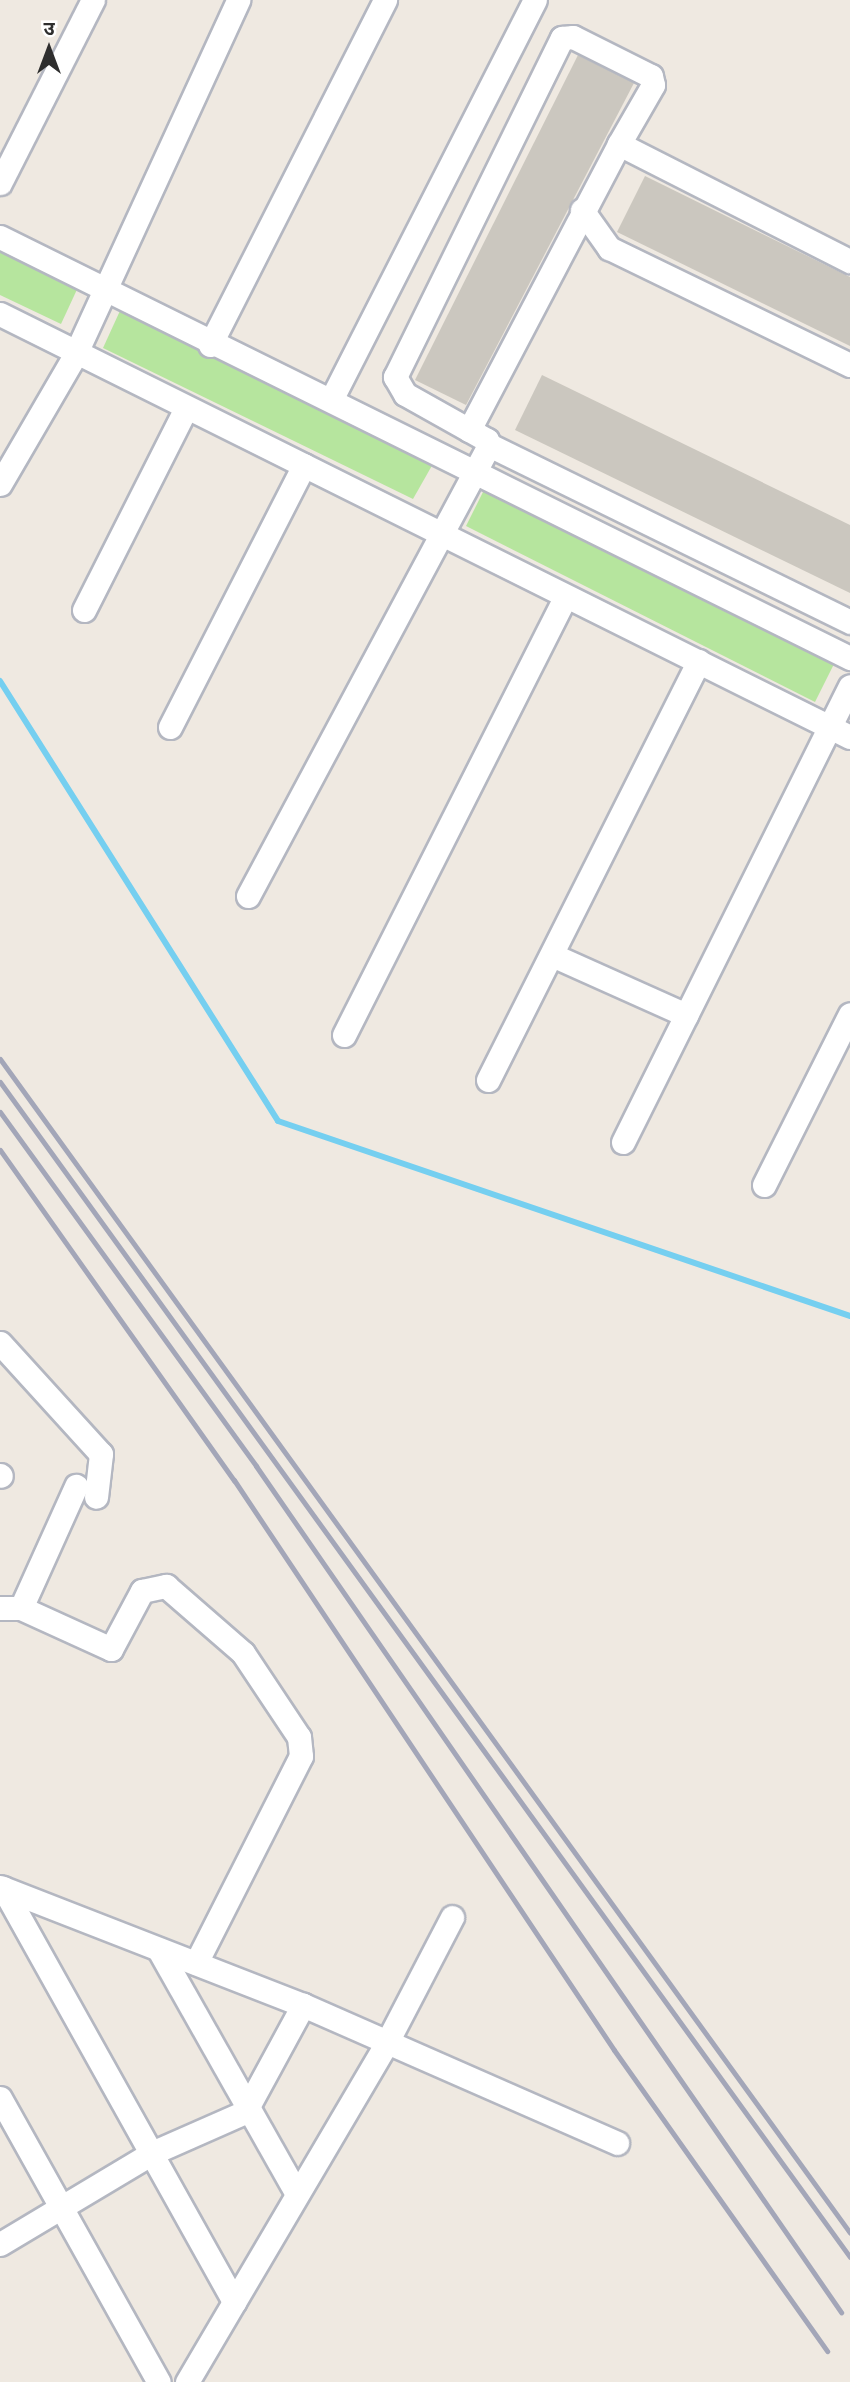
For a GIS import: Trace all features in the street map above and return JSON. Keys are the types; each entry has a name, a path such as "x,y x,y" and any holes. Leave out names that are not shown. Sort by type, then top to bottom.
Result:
{"street":[{"path":"0,183 93,0"},
{"path":"0,484 75,355 104,286 238,0"},
{"path":"211,345 385,0"},
{"path":"331,400 535,0"},
{"path":"469,430 582,210 653,85 651,76 573,37 562,38 395,377 405,394 469,430 489,445 850,622"},
{"path":"620,144 850,261"},
{"path":"582,210 609,248 850,365"},
{"path":"0,236 104,286 211,345 331,400 850,658"},
{"path":"0,314 75,355 304,465 565,598 840,732"},
{"path":"84,610 186,408"},
{"path":"248,897 470,471 489,445"},
{"path":"170,727 304,465"},
{"path":"344,1035 565,598"},
{"path":"488,1080 699,661"},
{"path":"623,1142 685,1015 840,732 850,686"},
{"path":"552,955 685,1015"},
{"path":"764,1185 850,1014"},
{"path":"0,1343 101,1454 86,1492 11,1608 111,1649 142,1591 166,1586 243,1653 299,1737 301,1756 195,1963"},
{"path":"1,1888 303,2005 386,2044 617,2143"},
{"path":"1,1888 234,2302"},
{"path":"187,2382 296,2192 386,2044 452,1917"},
{"path":"159,1950 245,2112 296,2192"},
{"path":"0,2244 152,2154 245,2112 303,2005"},
{"path":"0,2098 159,2382"}],"green space":[{"path":"0,245 80,283 61,324 0,295"},
{"path":"124,302 434,462 413,499 103,348"},
{"path":"486,486 835,662 815,702 466,526"}],"building":[{"path":"578,55 634,83 466,405 415,380"},
{"path":"645,176 850,277 850,346 617,232"},
{"path":"542,375 850,525 850,593 515,430"}],"waterway":[{"path":"0,681 278,1121 850,1316"}],"railway":[{"path":"0,1059 850,2233"},
{"path":"0,1082 850,2257"},
{"path":"0,1112 256,1466 841,2312"},
{"path":"0,1150 234,1480 614,2050 827,2351"}]}
